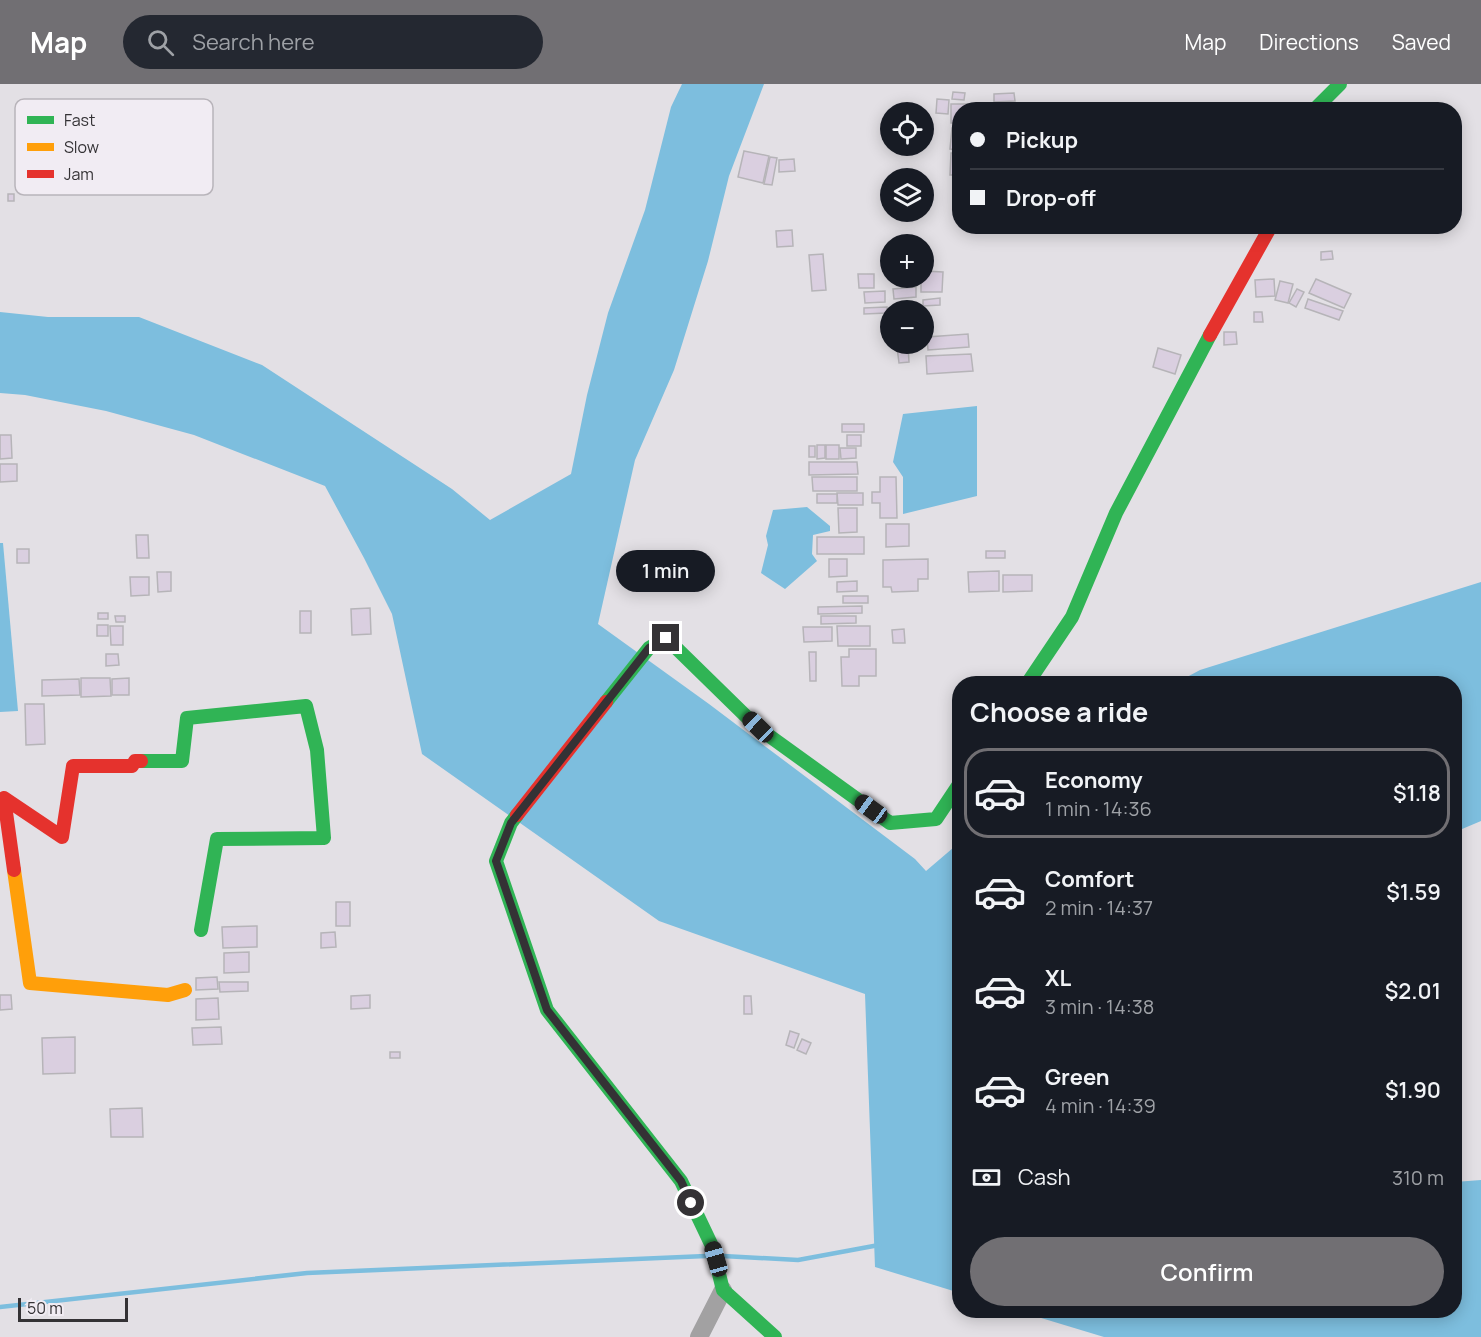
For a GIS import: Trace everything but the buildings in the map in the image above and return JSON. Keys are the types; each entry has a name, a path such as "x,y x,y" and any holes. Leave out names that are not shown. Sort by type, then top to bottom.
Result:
{"street":[{"path":"1322,102 1340,84"},
{"path":"1032,676 1072,617 1116,513 1235,288 1266,234"},
{"path":"775,1337 721,1282 712,1246 681,1181 547,1010 496,861 511,823 649,648 666,638 758,727 890,823 936,819 952,795"},
{"path":"185,990 168,995 30,983 4,798 62,837 73,766 132,766 135,761 182,762 187,718 306,706 317,750 324,838 217,839 201,930"},
{"path":"699,1337 721,1282"}],"water":[{"path":"682,84 764,84 729,176 708,261 674,370 635,460 598,624 709,704 915,859 926,871 952,849 952,1291 875,1267 865,994 659,921 422,754 392,614 325,486 194,435 106,411 25,395 0,393 0,312 48,317 139,317 262,365 452,489 490,520 571,474 587,395 608,313 645,210 671,107"},
{"path":"977,406 977,496 903,514 903,477 893,462 903,414"},
{"path":"807,507 830,526 830,531 813,535 812,554 817,561 785,589 761,573 768,545 766,536 773,510"},
{"path":"0,543 3,543 18,711 0,712"},
{"path":"1481,582 1481,821 1462,829 1462,676 1189,676 1200,670"},
{"path":"1481,1180 1481,1337 1104,1337 1041,1318 1462,1318 1462,1181"}],"waterway":[{"path":"723,1256 798,1260 879,1245"},
{"path":"0,1307 307,1273 706,1256"}],"traffic: fast":[{"path":"1322,102 1340,84"},
{"path":"1032,676 1072,617 1116,513 1210,335"},
{"path":"606,702 649,648 666,638 757,727 890,823 936,819 952,795"},
{"path":"141,761 182,761 187,718 306,706 317,750 324,838 217,839 201,930"},
{"path":"517,815 511,823 496,861 547,1010 681,1181 712,1246 723,1290 775,1337"}],"traffic: slow":[{"path":"14,870 30,983 168,995 185,990"}],"traffic: jam":[{"path":"1210,335 1267,234"},
{"path":"517,815 606,702"},
{"path":"14,870 4,798 62,837 73,766 132,766 135,761 141,761"}],"route":[{"path":"666,638 649,648 511,823 496,861 547,1010 681,1181 691,1203"}]}
